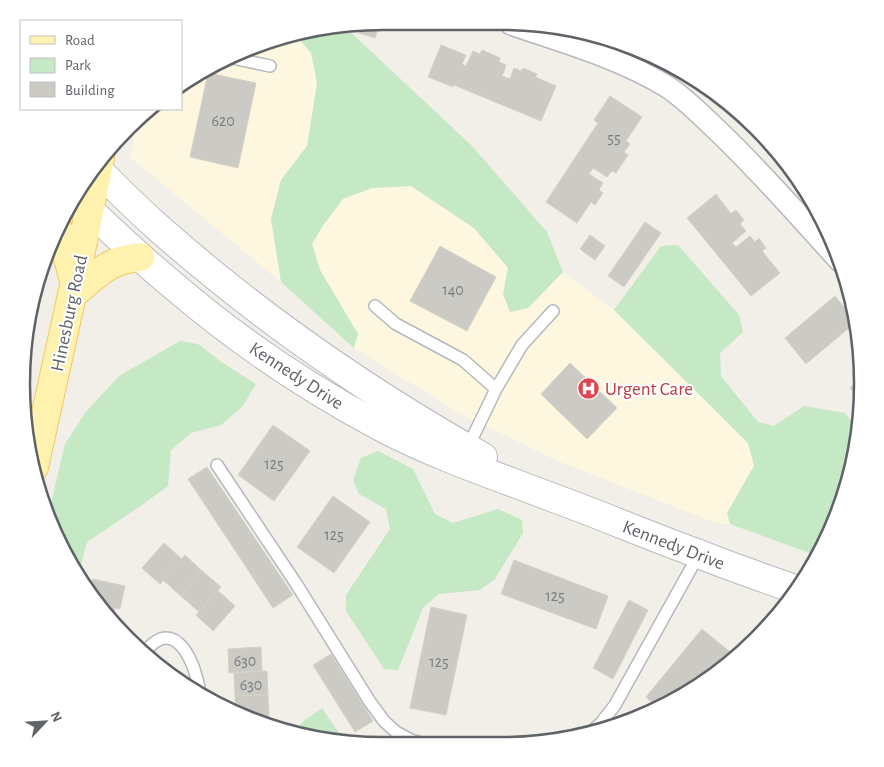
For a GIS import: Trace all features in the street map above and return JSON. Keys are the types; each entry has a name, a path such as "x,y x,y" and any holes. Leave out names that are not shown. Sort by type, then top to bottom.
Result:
{"main road":[{"name":"Kennedy Drive","path":"102,169 154,223 197,260 288,332 340,369 467,449 551,497"},
{"name":"Hinesburg Road","path":"37,453 73,289 83,204 89,189"},
{"name":"Kennedy Drive","path":"83,204 140,257 223,326 323,394 382,428 448,458 789,587"},
{"path":"61,238 73,289 113,264 140,257"}],"street":[{"path":"543,33 606,56 667,86 740,151 826,246"}],"lane":[{"path":"241,60 270,66"},
{"path":"375,306 396,324 462,360 496,389"},
{"path":"467,449 496,389 522,345 553,311"},
{"path":"216,465 297,585 370,702 384,721 396,732 405,737"},
{"path":"602,722 615,705 699,554"},
{"path":"148,647 151,644 164,638 171,638 178,642 184,648 191,661 198,684"}],"shaded area":[{"path":"300,40 311,53 317,83 307,146 281,180 271,219 281,282 130,157 135,133 160,110 182,110 182,93 207,77 248,57 292,42"},
{"path":"411,186 474,228 508,268 503,294 528,308 563,272 614,310 748,443 754,466 727,513 730,524 716,523 558,461 463,415 354,348 358,334 320,270 312,244 342,199 372,188"}],"green space":[{"path":"350,32 472,146 547,232 563,272 528,308 510,312 503,294 508,268 474,228 411,186 372,188 343,199 312,244 320,270 358,334 354,348 281,282 271,219 281,180 307,146 317,83 311,53 300,40"},
{"path":"678,245 739,315 743,332 720,353 721,376 758,422 774,426 804,406 845,413 852,422 842,475 827,519 811,553 730,524 727,513 754,466 748,443 614,310 661,246"},
{"path":"180,341 198,344 256,384 242,407 221,425 191,433 171,450 168,486 87,542 81,566 66,540 51,503 65,444 85,413 119,376"},
{"path":"378,451 413,469 435,514 453,523 498,509 522,520 523,533 495,579 480,590 439,594 423,608 398,670 384,669 346,611 346,595 390,529 386,509 359,494 353,480 361,458"},
{"path":"322,708 340,734 300,727 301,723"}],"building":[{"path":"377,30 375,38 359,33 360,31"},
{"path":"441,45 466,55 462,64 466,66 473,51 480,54 482,50 500,58 499,62 506,65 502,76 510,79 514,68 521,71 523,68 537,74 535,77 556,86 541,121 454,85 453,87 428,77"},
{"path":"213,74 256,83 238,168 190,157 207,77"},
{"path":"610,96 642,117 626,141 630,144 624,152 628,155 616,173 612,171 607,177 593,168 589,174 603,183 599,190 603,193 595,205 591,202 577,223 546,202 598,123 594,120"},
{"path":"716,194 731,214 736,210 744,220 740,224 746,231 732,243 736,247 750,236 755,242 759,238 766,248 762,251 780,273 751,296 687,218"},
{"path":"645,222 661,233 624,287 608,276"},
{"path":"590,235 605,246 595,260 580,249"},
{"path":"440,246 496,277 467,331 410,301"},
{"path":"835,296 846,309 849,328 806,364 785,338"},
{"path":"570,363 617,408 587,439 541,394"},
{"path":"273,425 310,451 274,501 238,475"},
{"path":"207,467 293,595 273,608 188,479"},
{"path":"333,496 370,522 334,573 297,547"},
{"path":"164,543 182,559 160,584 142,568"},
{"path":"185,555 202,571 181,596 163,580"},
{"path":"514,560 608,596 596,629 501,594"},
{"path":"202,571 221,587 199,612 181,596"},
{"path":"93,579 125,586 120,609 109,607 92,583"},
{"path":"217,590 235,606 213,631 196,615"},
{"path":"629,600 648,610 613,679 593,668"},
{"path":"431,607 467,615 446,715 410,708"},
{"path":"702,629 730,652 697,677 657,701 652,703 646,697"},
{"path":"261,647 262,671 229,673 228,649"},
{"path":"331,654 373,721 355,732 313,665"},
{"path":"267,671 268,695 235,696 234,673"},
{"path":"268,695 269,718 235,705 235,696"}],"place":[{"name":"Urgent Care","path":"589,388"}]}
